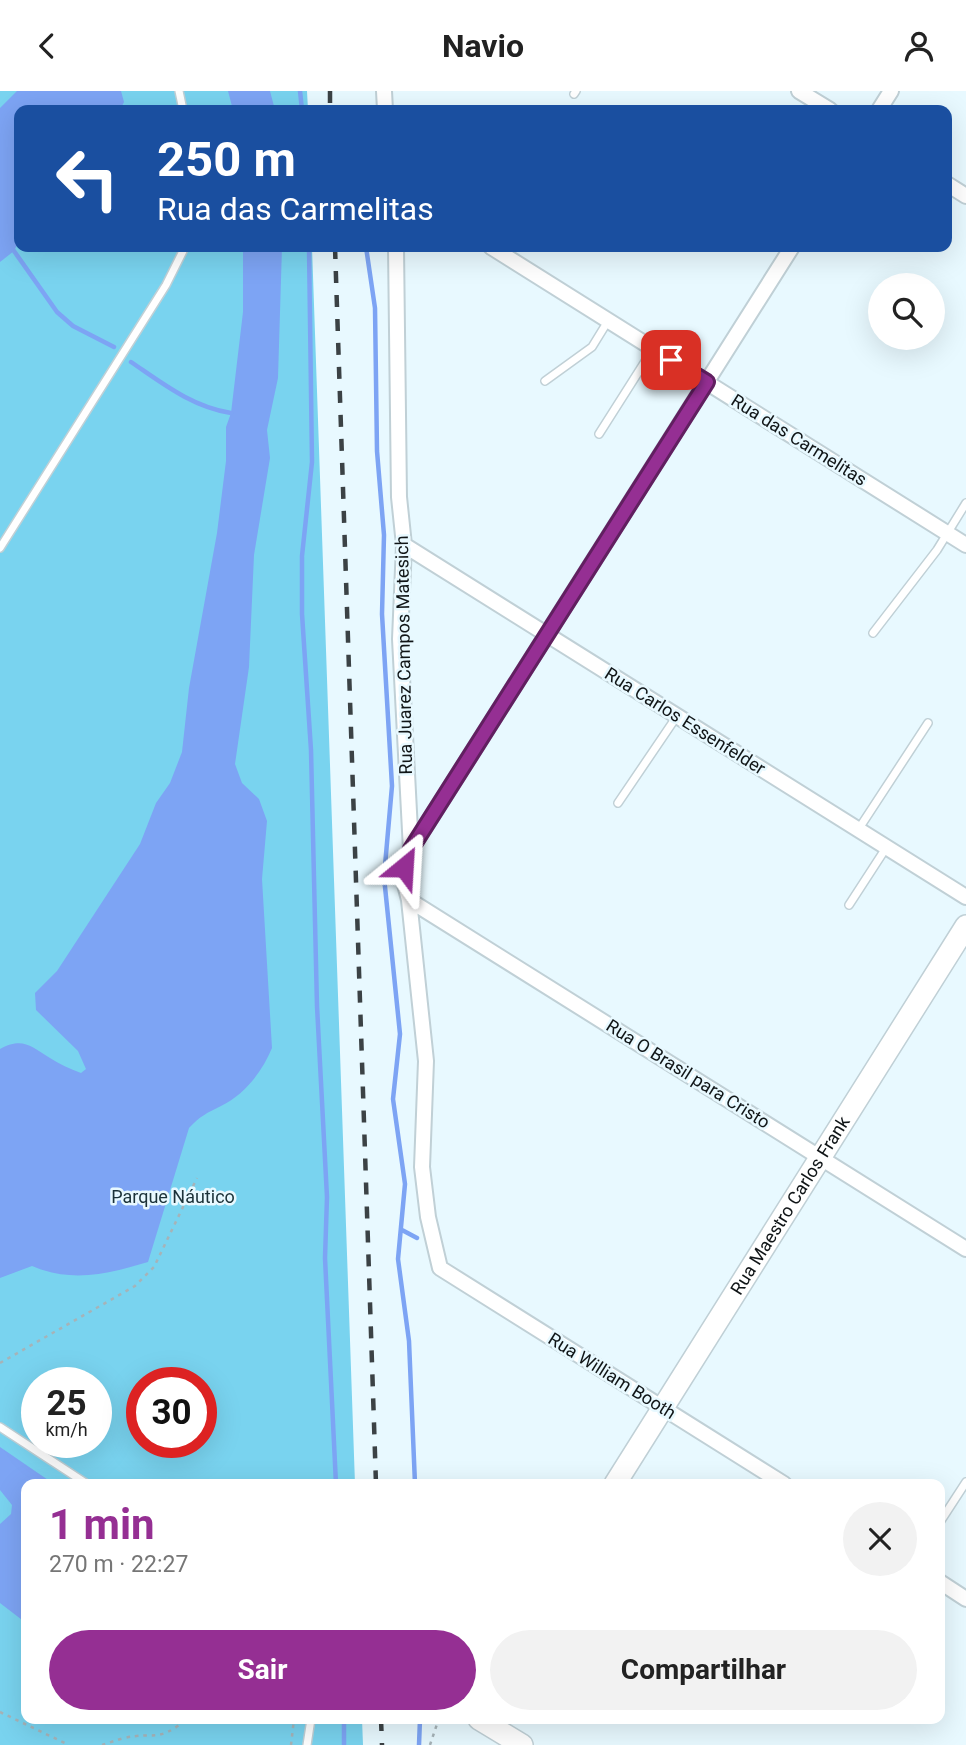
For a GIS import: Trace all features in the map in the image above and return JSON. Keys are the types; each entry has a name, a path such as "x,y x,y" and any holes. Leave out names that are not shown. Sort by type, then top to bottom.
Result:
{"street":[{"path":"799,91 822,105"},
{"name":"Rua Juarez Campos Matesich","path":"396,252 399,497 404,545 400,639 411,849 403,877 410,900 426,1061 422,1167 428,1217 440,1268"},
{"name":"Rua das Carmelitas","path":"499,252 966,545"},
{"path":"411,849 789,252"},
{"name":"Rua Carlos Essenfelder","path":"404,545 966,898"},
{"name":"Rua O Brasil para Cristo","path":"410,900 966,1249"},
{"name":"Rua Maestro Carlos Frank","path":"618,1479 966,926"},
{"name":"Rua William Booth","path":"440,1268 776,1479"},
{"path":"945,1585 966,1598"},
{"path":"488,1724 522,1745"}],"lane":[{"path":"0,548 166,285 182,252"},
{"path":"545,381 592,347 609,321"},
{"path":"599,434 653,348"},
{"path":"873,633 948,533 966,503"},
{"path":"618,803 677,716"},
{"path":"858,830 928,723"},
{"path":"849,905 886,848"},
{"path":"0,1427 80,1479"},
{"path":"945,1514 966,1482"},
{"path":"307,1745 310,1724"}],"path":[{"path":"0,1363 135,1286 153,1267 197,1178"},
{"path":"0,1712 21,1722"},
{"path":"25,1724 69,1745"},
{"path":"102,1745 126,1738 164,1735 180,1724"},
{"path":"291,1745 293,1724"},
{"path":"430,1745 440,1724"}],"green space":[{"name":"Parque Náutico","path":"0,91 307,91 308,105 14,105 14,252 312,252 355,1479 21,1479 21,1724 362,1724 363,1745 0,1745"}],"shaded area":[{"path":"17,91 121,91 124,102 122,105 14,105 14,251 0,262 0,108"},
{"path":"228,91 270,91 274,105 232,105"},
{"path":"243,252 282,252 278,378 267,430 270,458 254,555 249,667 235,764 242,783 259,799 267,821 262,879 272,1048 258,1074 245,1089 189,1128 148,1262 90,1275 61,1274 32,1266 0,1278 0,1049 21,1043 73,1070 81,1073 86,1069 78,1051 36,1010 35,993 57,971 140,844 156,803 170,783 182,752 189,688 217,533 226,461 226,427 231,413 243,312"},
{"path":"0,1447 47,1479 21,1479 21,1619 0,1603 0,1524 11,1514 12,1505 0,1490"}],"waterway":[{"path":"300,91 301,105"},
{"path":"15,252 57,312 73,326 114,347"},
{"path":"309,252 312,462 302,556 302,614 311,750 317,1006 327,1197 325,1258 336,1479"},
{"path":"367,252 375,308 377,451 384,535 382,614 392,786 384,877 400,1034 393,1099 405,1184 398,1259 409,1341 415,1479"},
{"path":"131,362 190,400 231,413"},
{"path":"402,1230 417,1238"},
{"path":"344,1724 344,1745"},
{"path":"419,1745 420,1724"}],"railway":[{"path":"330,91 330,105"},
{"path":"335,252 376,1479"},
{"path":"381,1724 382,1745"}],"route":[{"path":"404,867 411,849 707,382 671,360"}]}
